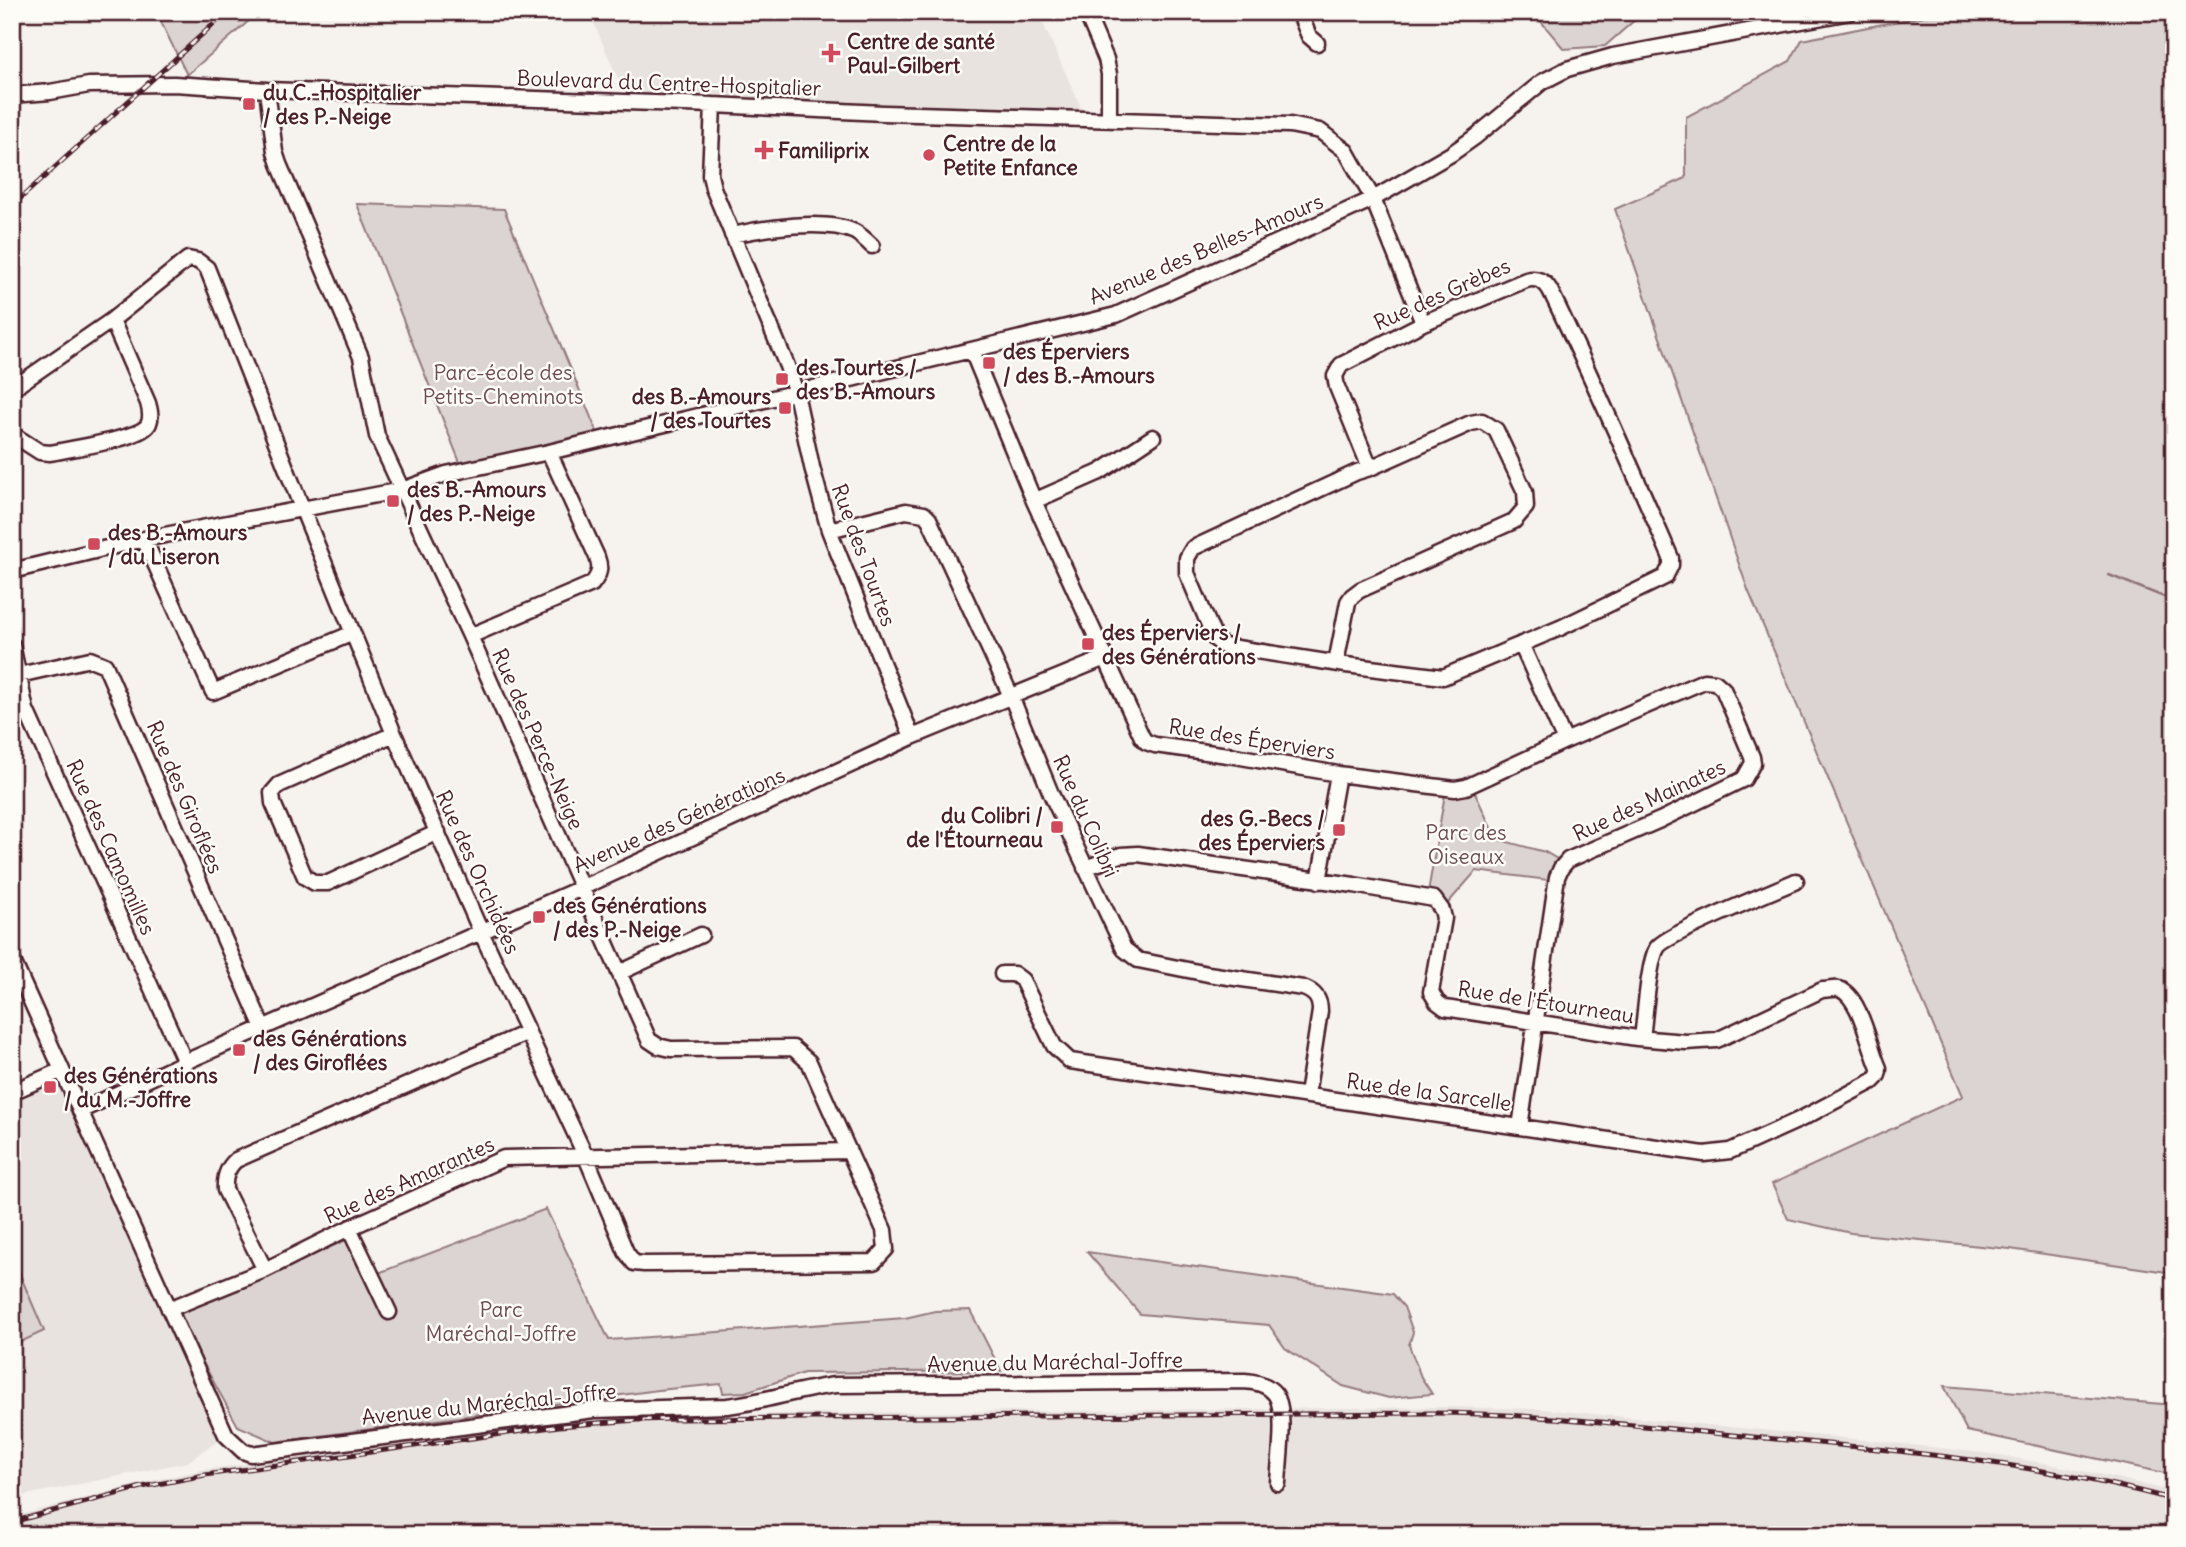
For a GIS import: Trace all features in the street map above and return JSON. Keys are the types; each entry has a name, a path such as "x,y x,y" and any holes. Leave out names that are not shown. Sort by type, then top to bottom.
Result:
{"street":[{"path":"1086,12 1106,59 1109,74 1109,118"},
{"path":"1299,12 1309,36 1317,43"},
{"name":"Avenue des Belles-Amours","path":"12,571 144,539 402,489 446,474 549,452 1116,315 1373,199 1451,154 1542,82 1567,69 1613,56 1850,12"},
{"name":"Boulevard du Centre-Hospitalier","path":"12,94 50,92 89,85 174,84 267,90 953,116 1109,118 1290,125 1320,131 1346,151 1373,199 1423,323"},
{"name":"Rue des Perce-Neige","path":"267,90 275,152 362,357 377,436 470,636 649,1040 658,1046 671,1049 793,1048 809,1062 884,1230 886,1249 874,1262"},
{"name":"Rue des Tourtes","path":"713,105 710,175 713,188 787,366 829,530 912,737"},
{"path":"732,235 782,226 828,226 852,230 872,246"},
{"name":"Rue des Orchidées","path":"112,320 188,259 198,261 208,268 394,734 481,932 586,1157 625,1252 634,1263 874,1262"},
{"name":"Rue des Grèbes","path":"1526,280 1538,280 1546,284 1590,374 1671,558 1671,565 1665,577 1560,628 1443,677 1231,648 1215,639 1187,573 1186,558 1193,548 1370,468 1337,387 1335,376 1341,365 1423,323 1526,280"},
{"path":"12,389 112,320 151,414 148,425 136,434 50,453 40,452 12,434"},
{"name":"Rue des Éperviers","path":"972,351 1034,501 1146,742 1338,774 1450,789 1462,788 1703,681 1715,682"},
{"path":"1336,663 1348,602 1352,596 1514,521 1526,507 1525,492 1496,430 1482,421 1471,423 1370,468"},
{"path":"1034,501 1100,472 1153,437"},
{"path":"470,636 592,584 599,575 597,556 549,452"},
{"name":"Rue du Colibri","path":"829,530 906,511 925,514 1011,696 1052,796 1124,949 1138,960 1303,988 1314,993 1319,1001 1320,1012 1307,1095"},
{"path":"144,539 213,692 353,633"},
{"path":"1521,644 1565,741"},
{"name":"Rue des Camomilles","path":"12,645 26,710 185,1062"},
{"name":"Avenue des Générations","path":"80,1111 912,737 1105,658"},
{"name":"Rue des Giroflées","path":"19,675 90,659 105,665 263,1028"},
{"name":"Rue des Mainates","path":"1520,1126 1557,877 1564,863 1744,779 1750,770 1752,757 1723,690 1715,682"},
{"path":"394,734 279,785 272,793 273,803 305,877 315,883 328,883 438,832"},
{"path":"1320,881 1338,774"},
{"name":"Rue de l'Étourneau","path":"1085,867 1121,855 1138,854 1434,899 1444,918 1431,992 1445,1008 1642,1038 1678,1042 1712,1041 1822,990 1839,989 1849,996 1858,1011 1879,1072"},
{"path":"1642,1038 1653,960 1660,944 1796,881"},
{"path":"619,973 702,935"},
{"name":"Avenue du Maréchal-Joffre","path":"12,959 226,1435 243,1451 251,1454 594,1410 743,1404 809,1388 836,1385 1244,1381 1263,1385 1278,1398 1281,1420 1278,1483"},
{"name":"Rue de la Sarcelle","path":"1002,974 1014,974 1022,980 1055,1046 1070,1061 1704,1154 1726,1152 1801,1119 1873,1081 1879,1072"},
{"path":"265,1270 225,1190 225,1177 231,1164 528,1032"},
{"path":"12,1092 62,1070"},
{"name":"Rue des Amarantes","path":"169,1309 265,1270 349,1228 504,1158 848,1150"},
{"path":"349,1228 389,1312"}],"shaded area":[{"name":"Centre de santé Paul-Gilbert","path":"589,12 1038,12 1083,112 624,93"},
{"path":"62,1070 226,1435 188,1462 12,1498 12,1092"},
{"path":"1451,1407 1542,1409 1886,1442 1984,1453 2055,1465 2174,1492 2174,1535 980,1535 949,1531 874,1530 835,1535 12,1535 12,1517 201,1470 553,1422 599,1418 822,1413"}],"green space":[{"path":"156,12 259,12 187,75"},
{"path":"1533,12 1644,12 1605,46 1564,49"},
{"path":"1944,12 2174,12 2174,1273 2010,1249 1851,1233 1788,1219 1772,1184 1963,1096 1748,590 1615,209 1686,178 1686,117 1790,61 1802,40"},
{"name":"Parc-école des Petits-Cheminots","path":"357,204 504,209 600,439 463,470"},
{"name":"Parc des Oiseaux","path":"1471,784 1496,839 1545,852 1564,863 1556,881 1476,871 1442,910 1427,898 1446,788"},
{"name":"Parc Maréchal-Joffre","path":"546,1209 609,1340 905,1318 935,1311 970,1310 1001,1371 804,1373 745,1392 723,1393 721,1384 658,1390 275,1442 238,1426 176,1314 346,1240 368,1277"},
{"path":"1087,1252 1393,1294 1404,1307 1413,1332 1409,1345 1421,1377 1432,1394 1389,1398 1343,1386 1285,1348 1269,1325 1140,1314"},
{"path":"18,1270 44,1331 12,1346 12,1272"},
{"path":"1944,1386 2174,1405 2174,1475 1967,1431"}],"waterway":[{"path":"2109,575 2174,601"}],"railway":[{"path":"12,206 227,12"},
{"path":"12,1522 142,1487 205,1475 559,1426 676,1419 1430,1413 1511,1415 1965,1459 2070,1476 2174,1500"}],"place":[{"name":"Centre de santé Paul-Gilbert","path":"831,53"},
{"name":"du C.-Hospitalier / des P.-Neige","path":"249,104"},
{"name":"Familiprix","path":"764,150"},
{"name":"Centre de la Petite Enfance","path":"929,155"},
{"name":"des Éperviers / des B.-Amours","path":"989,363"},
{"name":"des Tourtes / des B.-Amours","path":"782,379"},
{"name":"des B.-Amours / des Tourtes","path":"785,408"},
{"name":"des B.-Amours / des P.-Neige","path":"393,501"},
{"name":"des B.-Amours / du Liseron","path":"94,544"},
{"name":"des Éperviers / des Générations","path":"1088,644"},
{"name":"du Colibri / de l'Étourneau","path":"1057,827"},
{"name":"des G.-Becs / des Éperviers","path":"1339,830"},
{"name":"des Générations / des P.-Neige","path":"539,917"},
{"name":"des Générations / des Giroflées","path":"239,1050"},
{"name":"des Générations / du M.-Joffre","path":"50,1087"}]}
